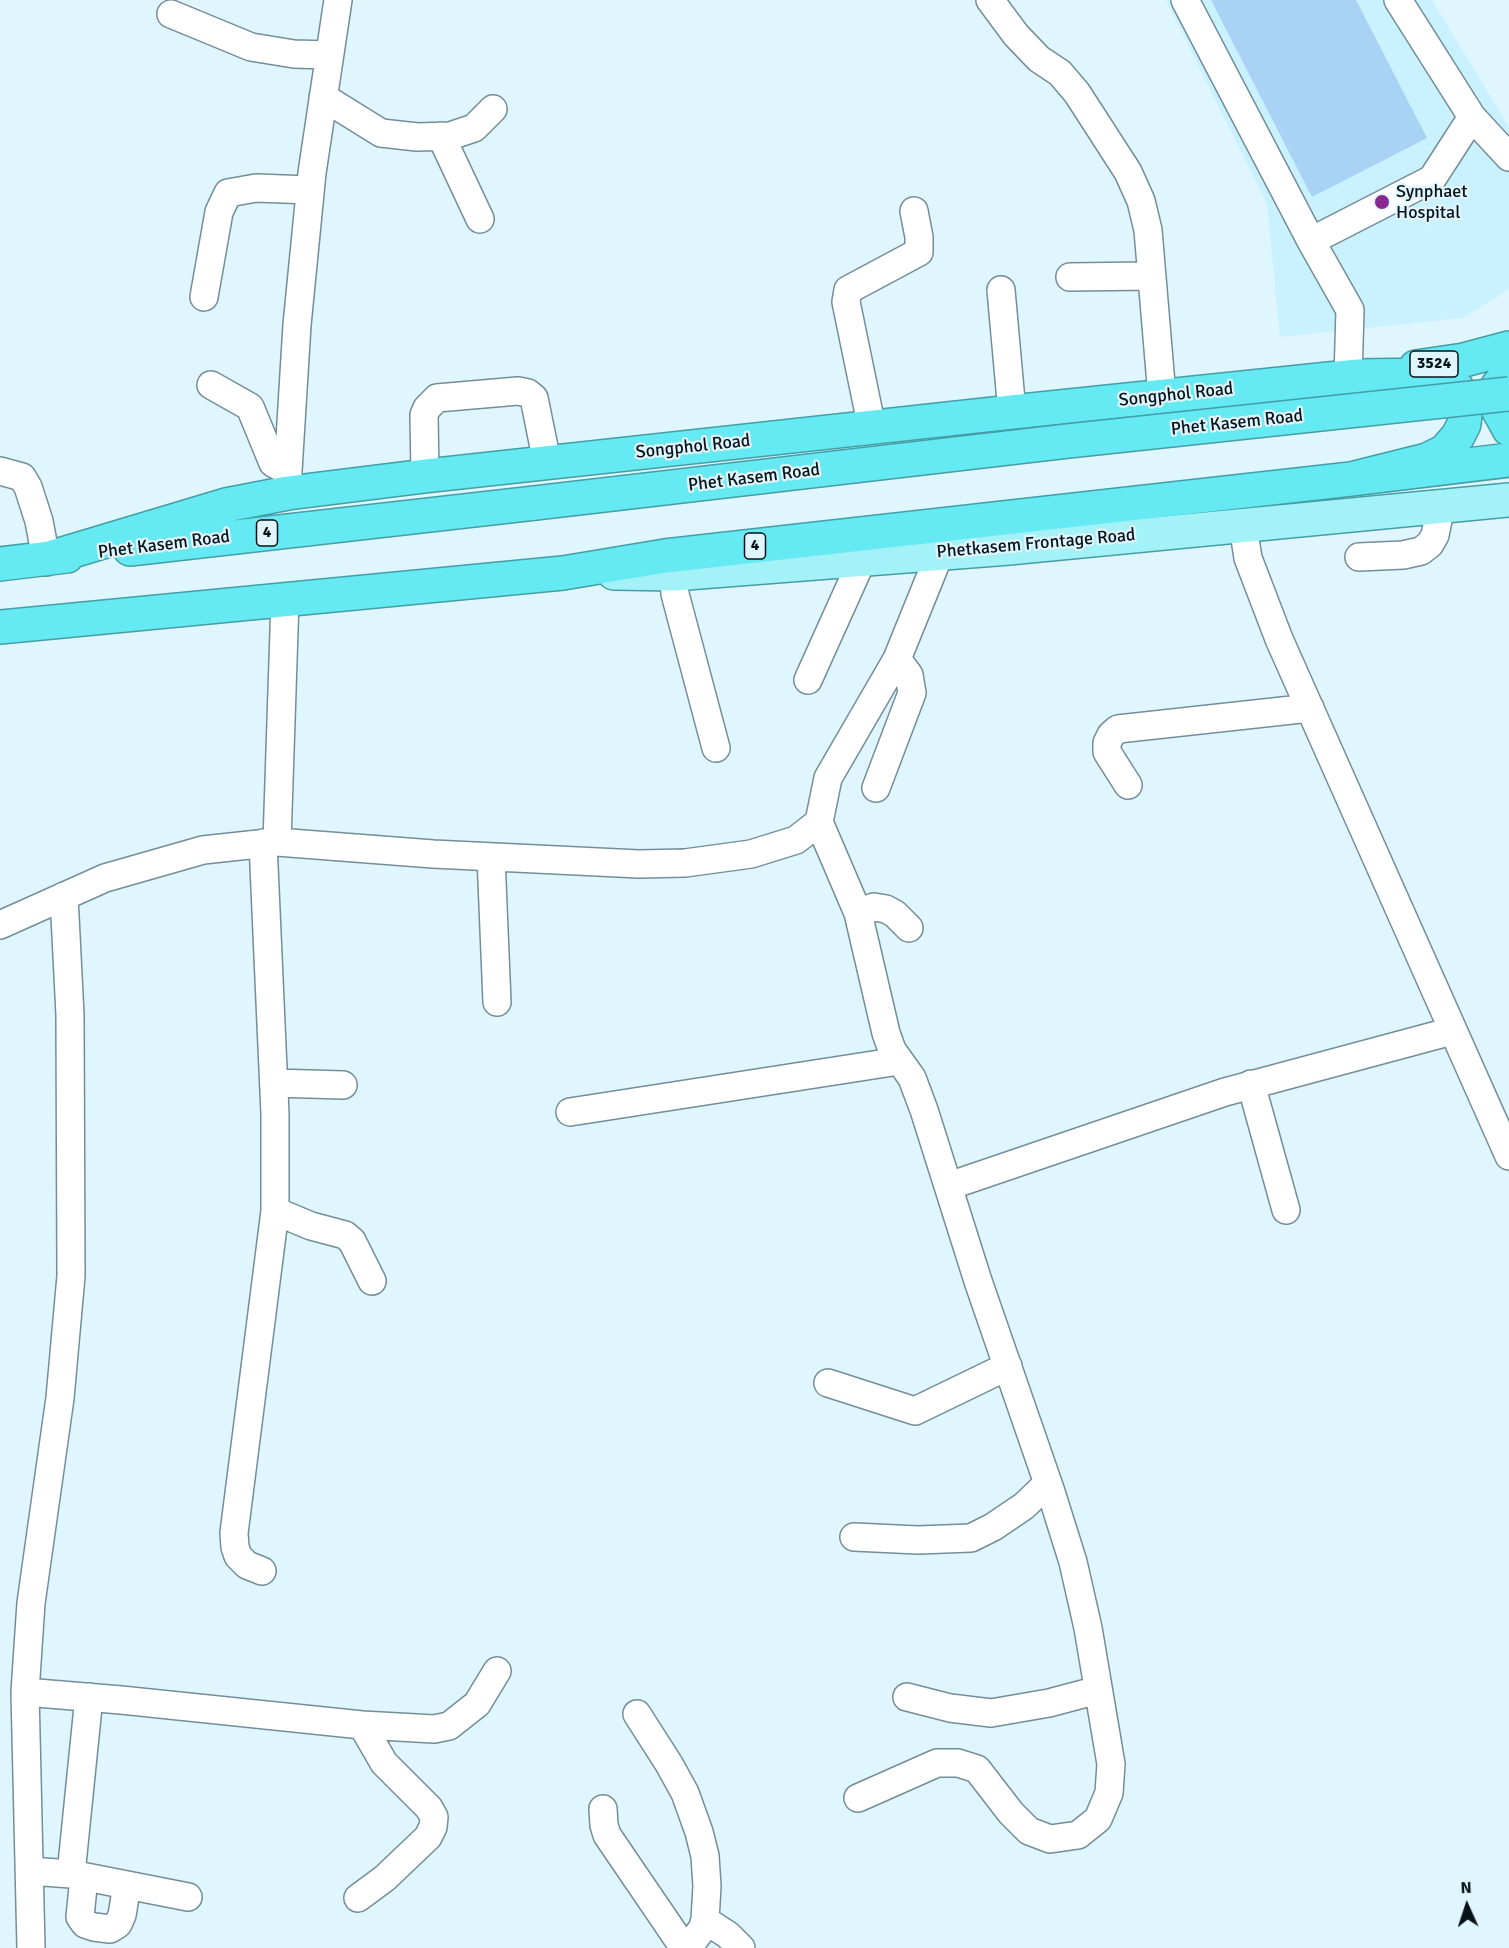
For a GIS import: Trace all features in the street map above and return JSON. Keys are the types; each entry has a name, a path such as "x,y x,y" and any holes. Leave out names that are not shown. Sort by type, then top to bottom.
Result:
{"highway":[{"name":"Songphol Road","path":"46,559 226,505 288,482 425,476 1353,377 1464,360 1509,348"},
{"path":"1509,372 1497,387 1498,409 1509,429"},
{"path":"1351,479 1427,460 1445,451 1458,436 1464,424 1466,407 1457,388 1444,378 1400,375 1353,377"},
{"name":"Phet Kasem Road","path":"0,564 1092,439 1509,394"},
{"name":"4","path":"0,627 562,573 665,556 1509,460"}],"main road":[{"name":"Phetkasem Frontage Road","path":"562,573 674,574 940,553 1509,500"}],"street":[{"path":"288,482 297,325 310,190 338,0"},
{"path":"990,0 1016,35 1039,59 1060,73 1077,93 1128,172 1141,201 1145,220 1162,396"},
{"path":"1185,0 1311,241 1350,310 1353,377"},
{"path":"1398,0 1472,117 1509,157"},
{"path":"171,14 251,47 294,54 329,55"},
{"path":"323,97 381,133 417,137 450,136 474,128 493,109"},
{"path":"1311,241 1432,179 1472,117"},
{"path":"441,136 480,219"},
{"path":"204,297 219,212 228,193 256,188 310,190"},
{"path":"872,428 846,302 848,290 919,252 919,237 914,211"},
{"path":"1070,277 1151,276"},
{"path":"1001,290 1012,412"},
{"path":"211,385 250,407 273,463 288,482"},
{"path":"425,476 424,415 427,408 437,398 518,391 528,393 534,398 548,462"},
{"path":"0,471 22,477 28,487 39,521 46,559"},
{"path":"1359,557 1403,555 1421,551 1436,535 1441,506"},
{"path":"1243,526 1248,558 1280,639 1452,1031 1500,1108 1509,1156"},
{"path":"858,1798 937,1763 958,1763 977,1769 1011,1813 1029,1831 1050,1839 1078,1835 1098,1819 1109,1793 1111,1764 1088,1628 1073,1562 912,1078 892,1050 886,1034 858,913 819,822 828,778 897,659 940,553"},
{"path":"808,680 863,558"},
{"path":"674,574 675,594 716,748"},
{"path":"262,1571 247,1565 238,1556 234,1533 275,1211 270,843 285,600"},
{"path":"876,788 912,693 909,675 897,659"},
{"path":"1128,785 1107,752 1107,743 1111,735 1119,729 1310,708"},
{"path":"0,926 105,878 203,850 270,843 639,864 721,859 751,854 796,840 819,822"},
{"path":"491,856 497,1002"},
{"path":"31,1948 25,1692 31,1603 60,1398 70,1276 70,1015 64,896"},
{"path":"858,913 874,907 886,909 895,914 909,928"},
{"path":"949,1186 1251,1084 1452,1031"},
{"path":"570,1112 899,1060"},
{"path":"274,1083 343,1085"},
{"path":"1251,1084 1286,1210"},
{"path":"275,1211 311,1226 345,1235 352,1241 372,1281"},
{"path":"828,1383 915,1412 1008,1366"},
{"path":"854,1537 918,1540 971,1538 993,1527 1024,1506 1048,1483"},
{"path":"25,1692 362,1725 434,1729 449,1726 477,1704 496,1671"},
{"path":"907,1697 950,1708 991,1713 1049,1703 1098,1690"},
{"path":"89,1697 77,1875 80,1917 85,1924 110,1929 118,1924 122,1915 127,1885"},
{"path":"603,1809 607,1834 686,1948 702,1929 705,1920 707,1886 705,1856 685,1793 637,1714"},
{"path":"358,1898 385,1878 428,1837 433,1827 434,1817 429,1808 384,1763 362,1725"},
{"path":"30,1871 77,1875 188,1897"},
{"path":"705,1920 728,1935 741,1948"}],"shaded area":[{"path":"1166,0 1432,0 1509,127 1509,289 1463,318 1280,337 1267,204"}],"building":[{"path":"1211,0 1356,0 1427,138 1312,197"}],"place":[{"name":"Synphaet Hospital","path":"1382,202"}]}
